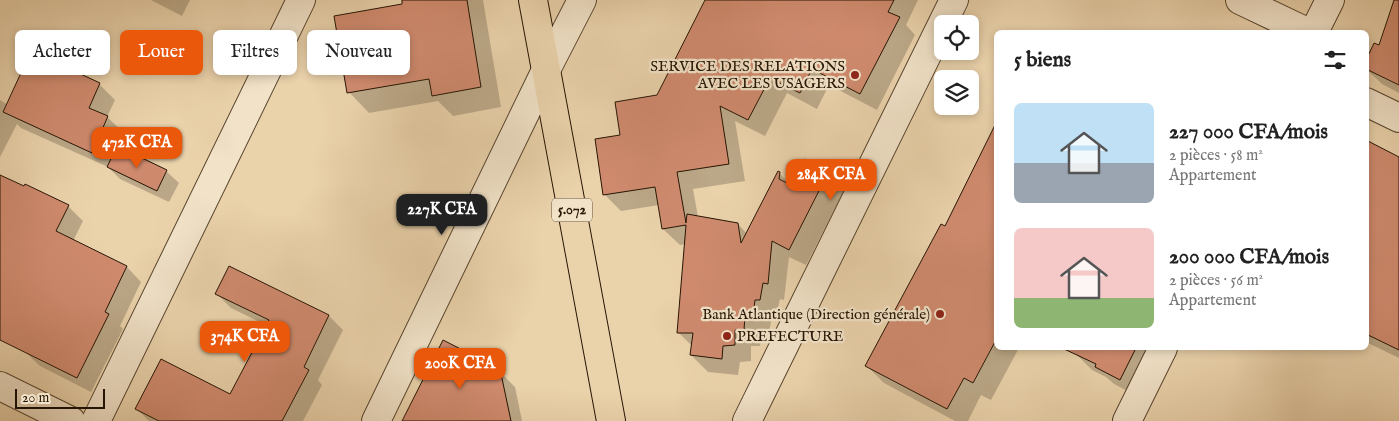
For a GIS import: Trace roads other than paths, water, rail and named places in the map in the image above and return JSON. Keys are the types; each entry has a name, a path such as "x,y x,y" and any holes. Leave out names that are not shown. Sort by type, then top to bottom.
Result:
{"main road":[{"name":"5.072","path":"533,0 611,421"}],"street":[{"path":"96,421 301,0"},
{"path":"376,421 546,70 582,0"},
{"path":"747,421 954,0"},
{"path":"1240,0 1303,30"},
{"path":"1315,30 1330,0"},
{"path":"1369,103 1399,118"},
{"path":"1128,421 1161,350"},
{"path":"0,386 71,421"}],"place":[{"name":"SERVICE DES RELATIONS AVEC LES USAGERS","path":"855,75"},
{"name":"Bank Atlantique (Direction générale)","path":"940,314"},
{"name":"PREFECTURE","path":"727,336"}]}
